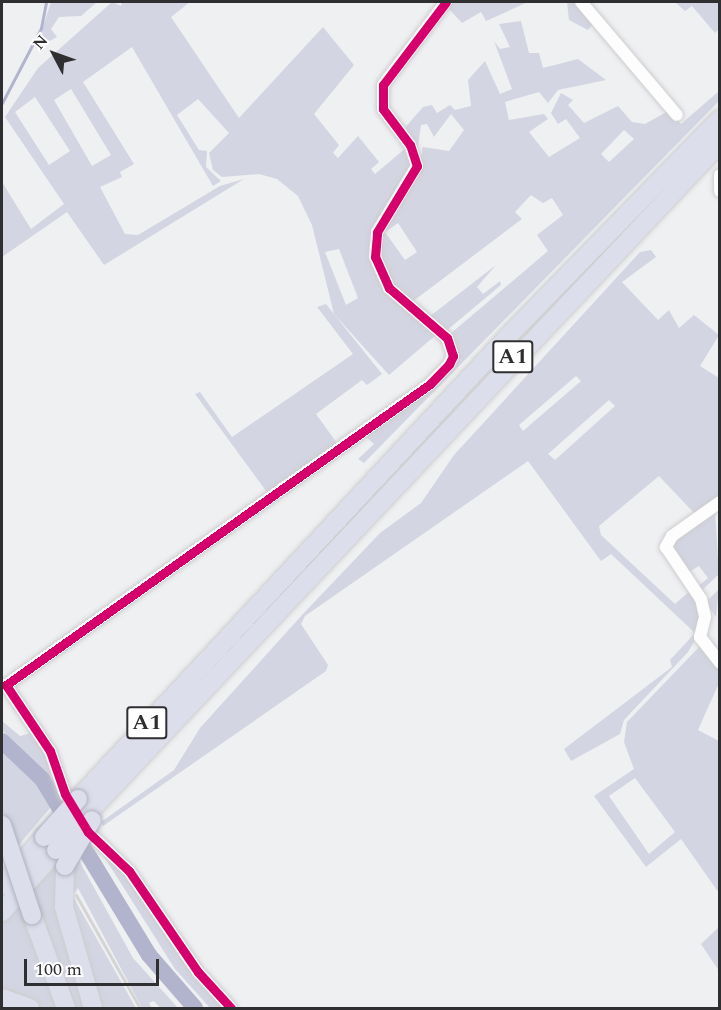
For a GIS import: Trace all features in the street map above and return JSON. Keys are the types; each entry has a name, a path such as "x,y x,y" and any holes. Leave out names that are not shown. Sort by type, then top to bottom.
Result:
{"highway":[{"name":"A1","path":"86,811 508,337 720,119"},
{"name":"A1","path":"3,883 104,795 720,143"},
{"path":"86,811 65,866 64,907 93,1008"},
{"path":"2,825 66,1008"},
{"name":"A1","path":"2,912 50,843"},
{"path":"2,998 30,1008"}],"street":[{"path":"231,1008 198,972 129,871 88,832 65,794 50,751 4,684 430,384 453,356 447,338 389,288 378,269 377,232 417,166 380,98 388,76 446,2"},
{"path":"581,2 677,115"},
{"path":"720,175 720,191"},
{"path":"720,502 672,536 666,547 701,599 705,617 700,637 720,663"}],"shaded area":[{"path":"51,2 97,2 81,16 59,17 51,29 57,37 36,48"},
{"path":"112,2 121,6 122,2 190,2 171,17 239,118 323,27 354,65 314,114 339,145 333,153 338,158 358,136 379,162 371,169 375,174 407,147 414,160 383,219 375,270 437,334 389,375 334,314 312,225 298,196 277,179 259,174 222,177 213,170 209,153 229,133 198,99 177,115 199,150 207,151 206,167 221,181 213,186 132,47 83,82 134,164 120,172 122,177 100,187 125,234 138,235 220,186 244,179 104,265 67,212 2,257 2,182 31,229 64,204 5,117 38,68","holes":["71,89 111,155 92,166 54,100","35,97 70,151 49,165 15,112","339,249 358,298 346,305 325,252"]},
{"path":"451,2 528,2 486,21 481,12 462,23 449,9"},
{"path":"567,2 577,2 594,23 588,30 569,20"},
{"path":"675,2 719,2 719,29 715,33 692,6 685,11"},
{"path":"521,21 529,53 539,53 543,68 578,59 606,80 558,90 548,103 539,92 505,102 509,120 544,114 548,119 529,132 549,157 580,138 566,119 558,124 551,113 561,93 573,100 568,105 584,123 618,106 632,122 645,124 670,110 681,124 719,91 719,101 364,463 358,459 374,444 365,436 447,375 458,357 450,334 548,251 537,235 563,215 552,198 543,203 531,195 515,212 522,219 412,302 429,317 496,265 477,287 483,294 500,281 501,285 446,331 390,285 377,246 385,232 417,177 423,147 449,151 464,130 451,114 434,137 427,124 421,125 418,146 402,131 423,107 432,105 437,113 450,105 455,110 471,106 468,80 485,61 500,94 512,89 494,41 500,49 510,47 499,24","holes":["624,130 634,139 609,162 601,154","398,223 417,252 405,260 385,232"]},
{"path":"651,250 656,257 622,282 658,320 669,310 679,328 694,315 719,335 700,366 719,378 719,499 696,515 659,476 599,526 601,535 675,604 691,590 703,609 698,635 688,652 624,720 620,734 571,761 564,749 672,667 670,660 695,633 611,554 601,561 528,461 305,616 301,624 328,665 326,671 103,826 101,822 174,770 200,728 380,533 421,503 454,455 640,252","holes":["576,376 581,381 523,431 519,425","609,400 615,406 555,460 548,454"]},
{"path":"326,304 382,374 367,385 362,380 316,414 339,446 269,495 195,394 200,392 232,437 353,354 317,307"},
{"path":"715,511 719,574 701,591 708,600 719,589 716,617 696,588 708,578 699,566 686,574 670,542"},
{"path":"701,645 719,668 719,683 698,730 719,741 719,893 681,839 646,867 594,796 634,769 624,742 627,722","holes":["635,778 675,832 649,854 609,796"]},
{"path":"2,721 20,736 31,733 47,755 62,794 58,797 41,769 2,730"},
{"path":"2,746 37,781 51,807 17,847 2,810"},
{"path":"86,839 120,866 227,1008 210,1008 175,969 103,855"},
{"path":"76,855 133,958 178,1008 160,1008 154,1001 149,1003 152,1008 142,1008 78,888 72,895 136,1008 98,1008 68,906 68,877"},
{"path":"57,865 88,1008 72,1008 32,889"},
{"path":"19,903 61,1008 37,1008 2,994 2,923"},
{"path":"719,927 719,971 701,944"}],"waterway":[{"path":"2,103 41,28 46,2"},
{"path":"2,741 42,779 149,955 195,1008"}],"railway":[{"path":"76,895 140,1008"}],"cycle path":[{"path":"231,1008 198,972 129,871 88,832 65,794 50,751 6,685 430,384 449,364 453,356 447,338 389,288 375,257 377,232 417,166 410,145 383,109 383,85 446,2"}]}
